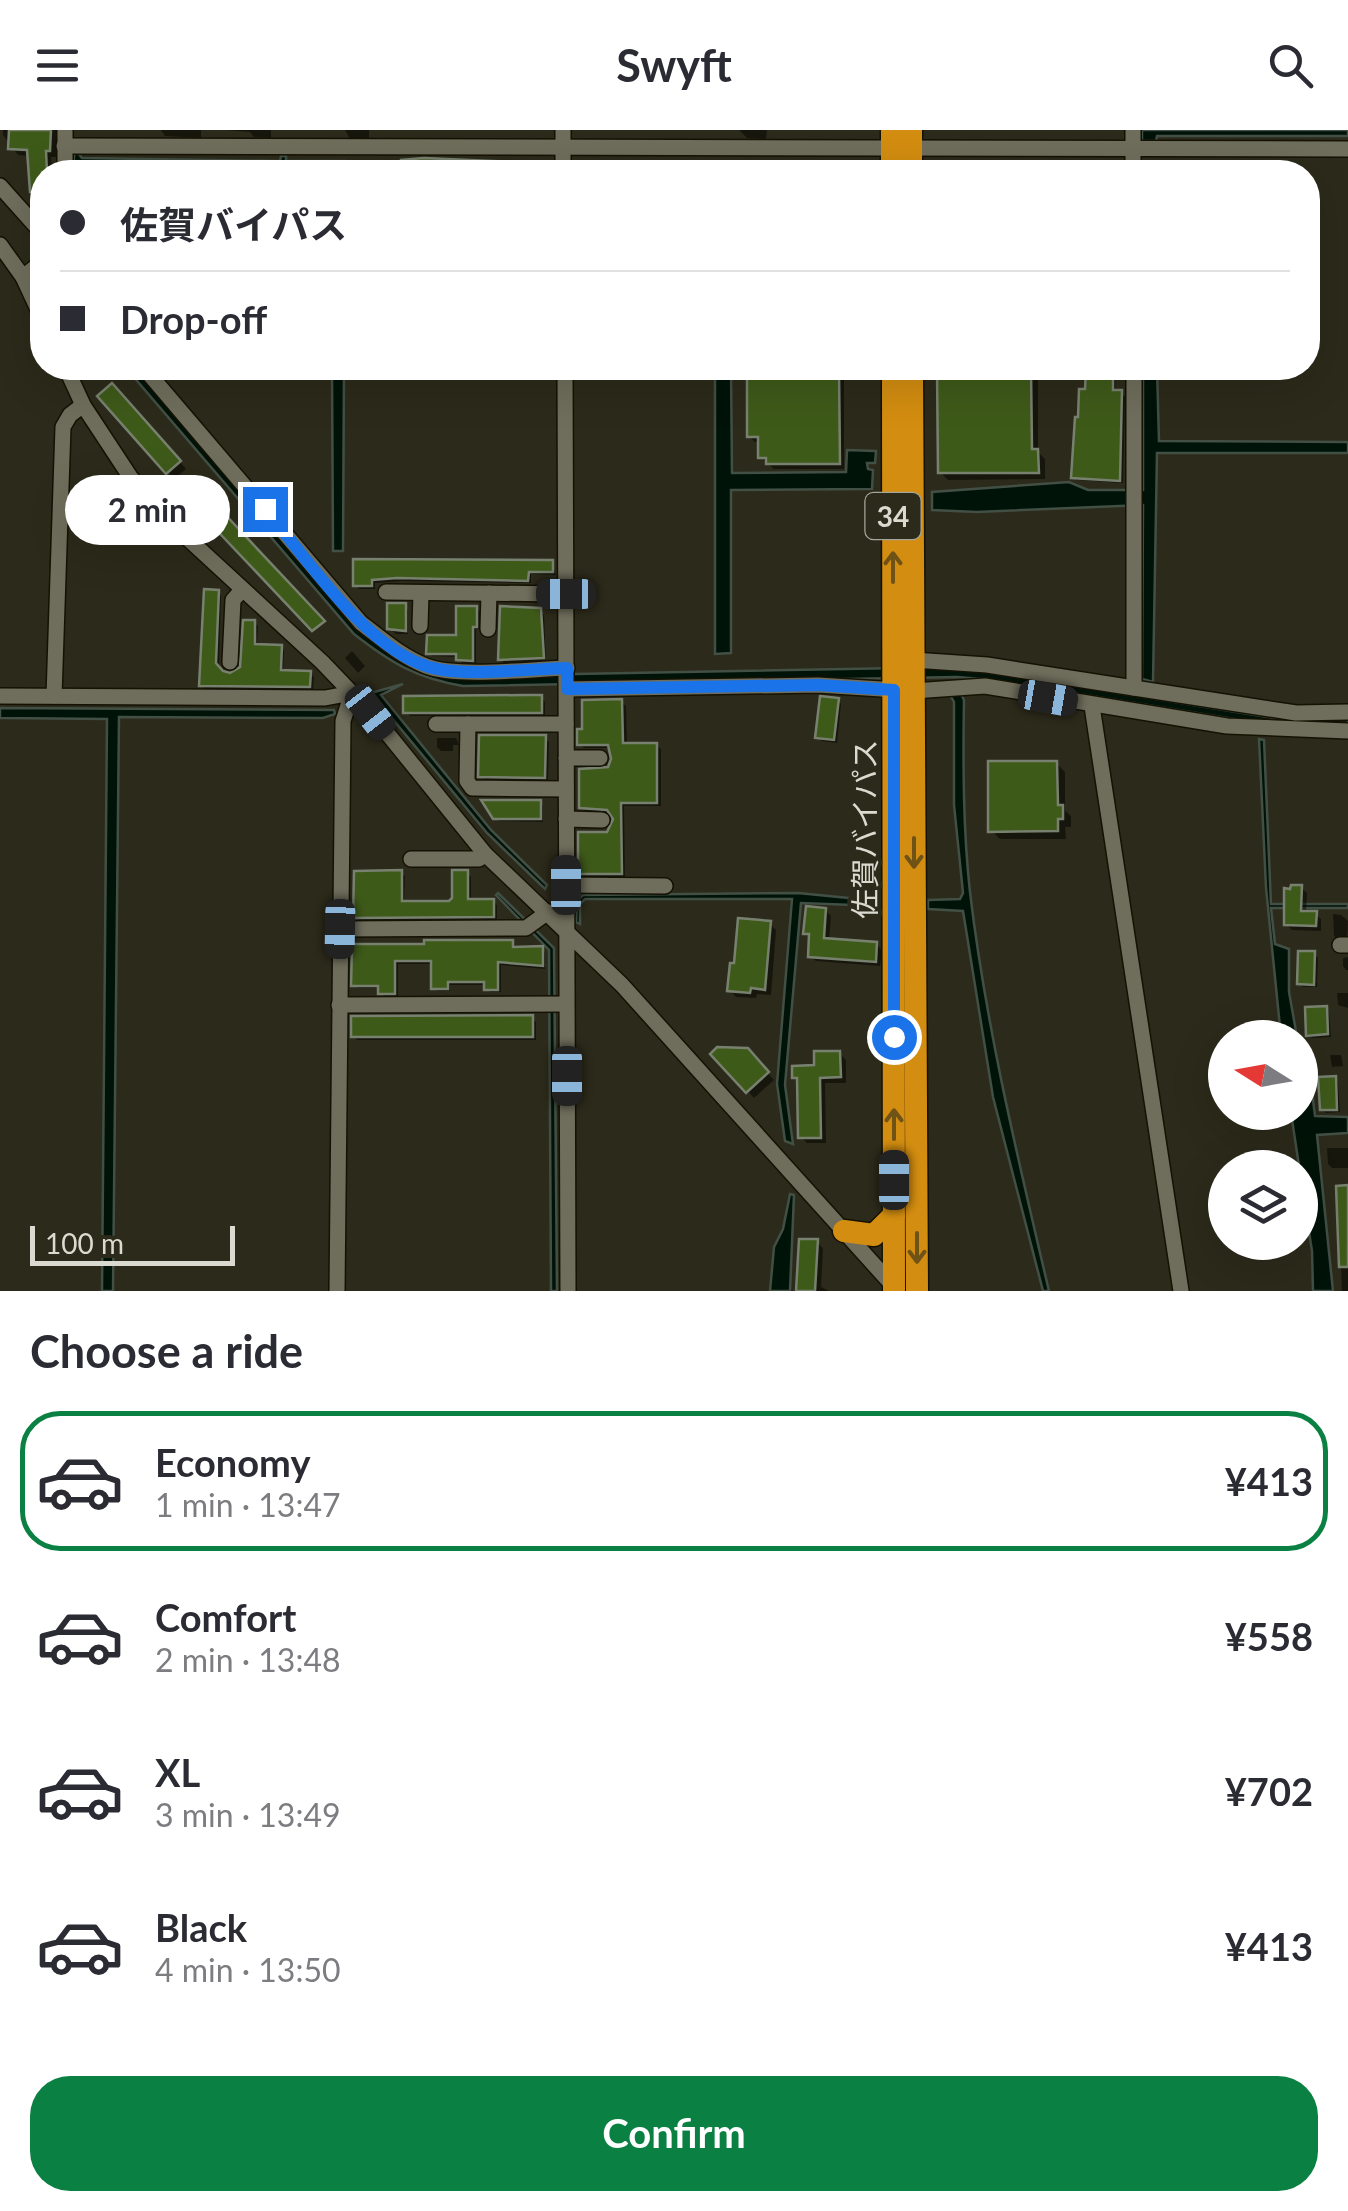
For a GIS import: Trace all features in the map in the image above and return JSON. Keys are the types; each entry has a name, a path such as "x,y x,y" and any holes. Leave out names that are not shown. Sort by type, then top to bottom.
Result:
{"highway":[{"name":"佐賀バイパス","path":"893,380 905,677 901,1290"},
{"name":"佐賀バイパス","path":"901,1290 894,1215 912,380"},
{"path":"844,1231 874,1235 894,1215"}],"street":[{"path":"297,147 298,130"},
{"path":"563,130 563,160"},
{"path":"1133,130 1134,160"},
{"path":"64,138 213,138 297,147 563,147 901,139 1133,148 1348,149"},
{"path":"0,186 30,220"},
{"path":"0,245 30,292"},
{"path":"23,277 30,272"},
{"path":"72,380 130,478 352,694 536,920"},
{"path":"154,380 362,622 396,651 429,667 457,670 567,668"},
{"path":"564,380 568,1291"},
{"path":"1134,380 1134,688"},
{"path":"54,696 64,428 70,415 83,404"},
{"path":"230,662 233,600 242,590"},
{"path":"386,592 566,594"},
{"path":"420,626 421,593"},
{"path":"488,629 489,594"},
{"path":"567,689 818,685 988,665 1296,714 1348,712"},
{"path":"905,677 986,686 1227,726 1348,732"},
{"path":"0,696 325,698 352,694"},
{"path":"337,1291 343,721 352,694"},
{"path":"1092,706 1181,1291"},
{"path":"436,724 566,724"},
{"path":"468,724 467,781 472,788 566,788"},
{"path":"566,758 600,758"},
{"path":"566,820 602,820"},
{"path":"410,859 479,860 485,854"},
{"path":"566,885 664,886"},
{"path":"340,929 536,920 566,928 901,1290"},
{"path":"339,1005 566,1004"}],"shaded area":[{"path":"1142,130 1348,130 1348,136 1157,136 1156,141 1142,141"},
{"path":"78,153 82,158 214,160 74,160"},
{"path":"136,380 145,380 360,627 464,676 957,667 1280,719 1348,720 1348,727 1240,720 957,677 463,686 418,674 354,634"},
{"path":"332,380 344,380 343,551 333,551"},
{"path":"715,380 731,380 732,473 846,472 847,450 876,451 875,463 867,463 868,469 873,470 872,489 731,490 731,653 715,654"},
{"path":"1143,380 1157,380 1159,441 1348,442 1348,453 1157,453 1153,682 1142,679 1143,505 977,512 932,510 932,492 1069,482 1088,490 1143,490"},
{"path":"403,684 381,695 491,830 547,885 545,889 487,833 371,693"},
{"path":"961,694 966,844 977,942 1004,1093 1049,1291 1043,1291 993,1097 963,911 928,909 928,900 960,899 963,893 954,805 954,702 950,695"},
{"path":"0,708 334,710 335,714 323,718 119,717 113,1291 102,1291 107,719 0,718"},
{"path":"1259,739 1264,740 1271,904 1348,904 1348,908 1271,908 1275,944 1289,949 1289,992 1294,1020 1279,1020 1266,888"},
{"path":"498,893 554,948 557,1291 551,1291 549,950"},
{"path":"798,893 879,901 880,906 801,903 785,1085 793,1144 785,1141 777,1084 792,899 585,899 580,904 580,924 576,922 577,901 583,895"},
{"path":"1318,1116 1348,1117 1348,1133 1317,1135 1333,1291 1313,1291 1312,1260 1318,1260 1318,1150 1297,1150 1294,1130 1318,1130"},
{"path":"790,1194 794,1195 790,1291 770,1291 774,1247 783,1229"}],"building":[{"path":"9,130 51,130 46,160 30,160 30,192 27,150 8,149"},
{"path":"424,158 470,160 401,160"},
{"path":"747,380 839,380 840,464 766,464 766,458 758,458 758,437 747,437"},
{"path":"937,380 1031,380 1032,449 1038,449 1039,473 938,473"},
{"path":"1085,380 1113,380 1113,390 1122,390 1120,481 1071,478 1079,389 1085,389"},
{"path":"112,383 181,461 166,474 97,396"},
{"path":"219,508 325,621 312,631 207,520"},
{"path":"353,559 553,560 553,572 529,572 528,581 397,578 372,580 372,586 353,586"},
{"path":"204,589 219,590 216,663 223,671 230,673 240,667 243,620 255,620 255,644 282,645 281,670 311,671 310,687 199,686"},
{"path":"387,603 406,603 406,631 387,629"},
{"path":"456,606 477,606 473,661 456,660 456,654 426,654 427,635 456,635"},
{"path":"500,606 541,608 544,658 498,660"},
{"path":"542,695 542,713 403,713 403,696"},
{"path":"820,696 839,698 834,740 815,738"},
{"path":"622,699 623,743 657,743 657,803 621,803 622,874 578,874 578,832 607,832 613,819 607,810 579,808 579,769 608,767 611,759 608,745 577,745 577,729 582,729 582,700"},
{"path":"479,735 546,735 545,778 478,777"},
{"path":"988,761 1057,761 1058,805 1063,805 1058,831 988,832"},
{"path":"481,800 541,800 541,819 493,819"},
{"path":"402,870 402,901 449,901 452,870 468,870 468,899 494,899 494,917 353,918 354,871"},
{"path":"1291,885 1302,885 1301,911 1317,911 1316,926 1284,925 1284,888 1290,889"},
{"path":"806,906 826,908 824,938 877,942 876,962 808,957 809,934 803,934"},
{"path":"738,918 771,921 765,990 727,991"},
{"path":"424,940 513,940 513,947 543,946 543,966 498,962 498,990 484,990 484,982 448,982 448,989 431,989 431,961 395,961 395,994 378,994 378,986 351,986 352,944 424,944"},
{"path":"1298,951 1315,951 1314,985 1297,984"},
{"path":"1327,1006 1328,1034 1318,1035 1318,1020 1305,1020 1305,1007"},
{"path":"533,1015 533,1037 351,1037 351,1016"},
{"path":"717,1047 748,1048 769,1072 746,1093 710,1054"},
{"path":"814,1051 840,1051 841,1077 820,1078 821,1138 798,1138 797,1078 792,1078 792,1066 814,1065"},
{"path":"1336,1076 1337,1110 1320,1110 1318,1077"},
{"path":"1348,1185 1348,1267 1339,1267 1336,1186"},
{"path":"799,1239 818,1239 815,1291 796,1291"}],"route":[{"path":"265,509 362,622 396,651 429,667 567,668 567,689 818,685 894,690 894,1037"}]}
